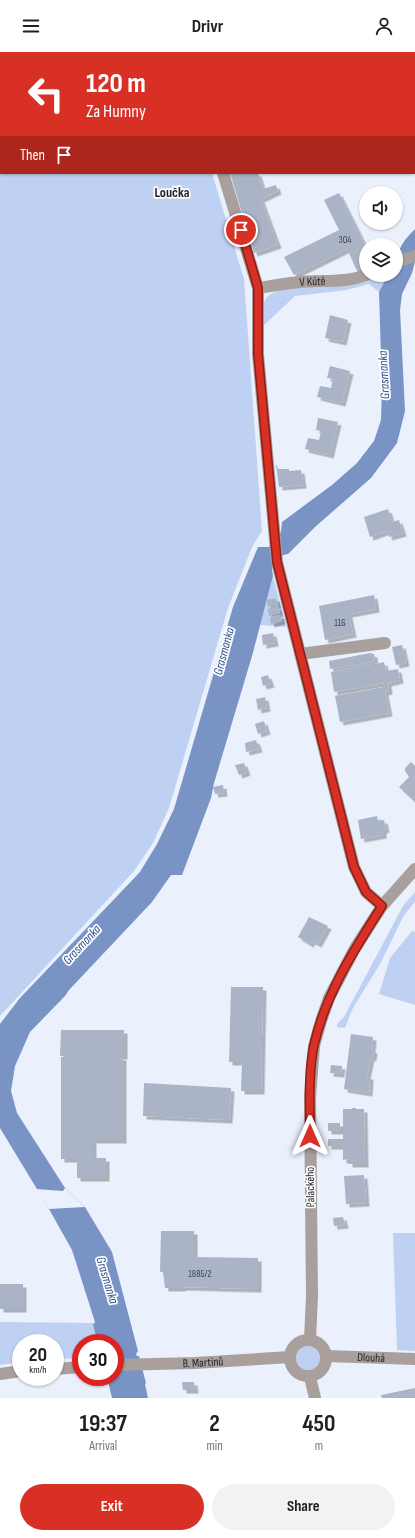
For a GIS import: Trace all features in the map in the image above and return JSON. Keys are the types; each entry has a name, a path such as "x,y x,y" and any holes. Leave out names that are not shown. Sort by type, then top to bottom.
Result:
{"street":[{"path":"223,174 258,288 258,354 277,562 354,867 366,892 382,906"},
{"path":"403,260 415,256"},
{"name":"V Kútě","path":"258,288 301,282 345,280 359,277"},
{"path":"300,654 385,642"},
{"name":"Palackého","path":"310,1340 312,1296 310,1097 314,1046 321,1021 335,986 354,950 382,906 415,869"},
{"path":"310,1340 320,1344 327,1356 323,1370 310,1376 303,1376 297,1373 292,1367 290,1357 296,1344 302,1341 310,1340"},
{"name":"Dlouhá","path":"327,1356 415,1359"},
{"name":"B. Martinů","path":"124,1365 195,1363 290,1357"},
{"path":"0,1374 12,1372"},
{"path":"310,1376 315,1398"}],"shaded area":[{"path":"0,174 212,174 244,279 262,531 252,547 228,608 169,808 153,843 134,871 0,1016"},
{"path":"354,282 384,282 379,292 369,284 347,290 295,296 263,326 263,304 267,297 273,293 307,286"},
{"path":"273,576 286,627 260,625 266,602 268,607 278,605 276,598 267,600"},
{"path":"415,892 415,902 404,915 380,964 353,1008 345,1028 337,1027 337,1024 344,1017 403,906"},
{"path":"412,931 415,932 415,1005 379,994 390,958"},
{"path":"393,1233 415,1233 415,1351 397,1350"},
{"path":"0,1322 95,1323 93,1325 96,1334 72,1334 72,1358 64,1359 64,1334 12,1334 12,1363 0,1365"},
{"path":"308,1346 317,1349 320,1358 317,1367 308,1370 299,1367 296,1358 299,1349"}],"water":[{"name":"Grasmanka","path":"415,229 415,261 412,273 402,294 400,310 405,411 397,443 371,478 315,527 288,554 283,555 272,569 273,576 252,656 214,783 211,798 182,875 171,875 152,902 30,1032 15,1066 11,1091 17,1113 65,1188 85,1207 112,1252 138,1351 136,1354 139,1356 146,1383 148,1398 112,1398 109,1386 124,1386 124,1334 96,1334 93,1325 95,1322 72,1250 0,1128 0,1024 20,998 140,872 157,844 174,809 233,607 258,547 269,547 281,532 282,522 332,485 357,463 374,441 381,420 382,388 379,292 384,282 403,282 403,243"}],"pier":[{"path":"65,1188 85,1207 49,1209 36,1189 63,1191"}],"building":[{"path":"230,174 258,174 263,189 276,185 278,191 261,199 278,245 254,253"},
{"path":"339,193 362,238 359,238 359,272 347,249 294,275 284,257 339,230 324,200"},
{"path":"330,315 348,320 343,342 325,338"},
{"path":"330,366 350,371 342,403 317,397 320,386 331,388 333,379 327,378"},
{"path":"318,418 338,422 330,455 305,449 308,438 319,440 321,431 316,430"},
{"path":"276,465 278,469 289,469 289,471 301,470 303,485 279,487"},
{"path":"388,509 392,522 399,520 403,533 389,537 387,531 370,537 364,517"},
{"path":"374,595 376,609 349,614 353,634 325,640 319,606"},
{"path":"276,598 278,605 268,607 266,600"},
{"path":"278,606 280,613 269,616 268,609"},
{"path":"281,615 282,621 271,624 270,617"},
{"path":"273,633 275,643 263,645 262,635"},
{"path":"402,645 406,663 396,665 392,647"},
{"path":"370,653 374,654 375,664 384,662 386,671 398,669 400,680 388,683 389,691 385,692 389,713 340,722 335,696 384,687 384,683 334,692 331,672 372,664 371,662 330,669 329,661"},
{"path":"268,675 271,684 263,686 261,677"},
{"path":"265,697 267,708 258,710 256,699"},
{"path":"264,721 267,731 258,734 255,724"},
{"path":"256,740 259,749 246,752 245,743"},
{"path":"411,762 415,766 415,802 399,787 409,777 405,771 405,768"},
{"path":"244,763 247,772 239,775 235,765"},
{"path":"223,785 224,793 215,794 213,787"},
{"path":"377,816 378,821 384,820 386,829 383,830 383,835 361,839 358,820"},
{"path":"309,917 328,926 318,944 312,941 310,944 298,937"},
{"path":"231,987 263,987 261,1091 241,1091 242,1062 229,1062"},
{"path":"61,1030 124,1030 124,1056 60,1056"},
{"path":"351,1034 373,1037 373,1058 371,1057 367,1076 370,1076 369,1093 344,1089"},
{"path":"61,1057 123,1057 123,1140 93,1140 93,1158 106,1158 106,1178 77,1178 77,1159 61,1159"},
{"path":"331,1065 342,1066 341,1074 330,1073"},
{"path":"144,1083 231,1088 229,1120 143,1116"},
{"path":"343,1109 364,1109 365,1164 349,1164 349,1159 343,1160 343,1146 328,1146 328,1139 343,1139"},
{"path":"328,1123 340,1123 340,1131 328,1131"},
{"path":"364,1175 366,1203 346,1204 344,1176"},
{"path":"343,1217 345,1225 334,1226 333,1218"},
{"path":"161,1231 194,1231 194,1257 258,1258 258,1289 165,1288 163,1272 160,1272"},
{"path":"0,1284 23,1284 23,1309 0,1309"},
{"path":"182,1382 194,1382 195,1390 183,1390"},
{"path":"415,1388 415,1398 382,1398 381,1395"}],"district":[{"name":"Loučka","path":"172,192"}],"route":[{"path":"241,230 258,288 258,354 277,562 354,867 366,892 382,906 354,950 341,974 329,998 321,1021 314,1046 311,1071 310,1136"}]}
